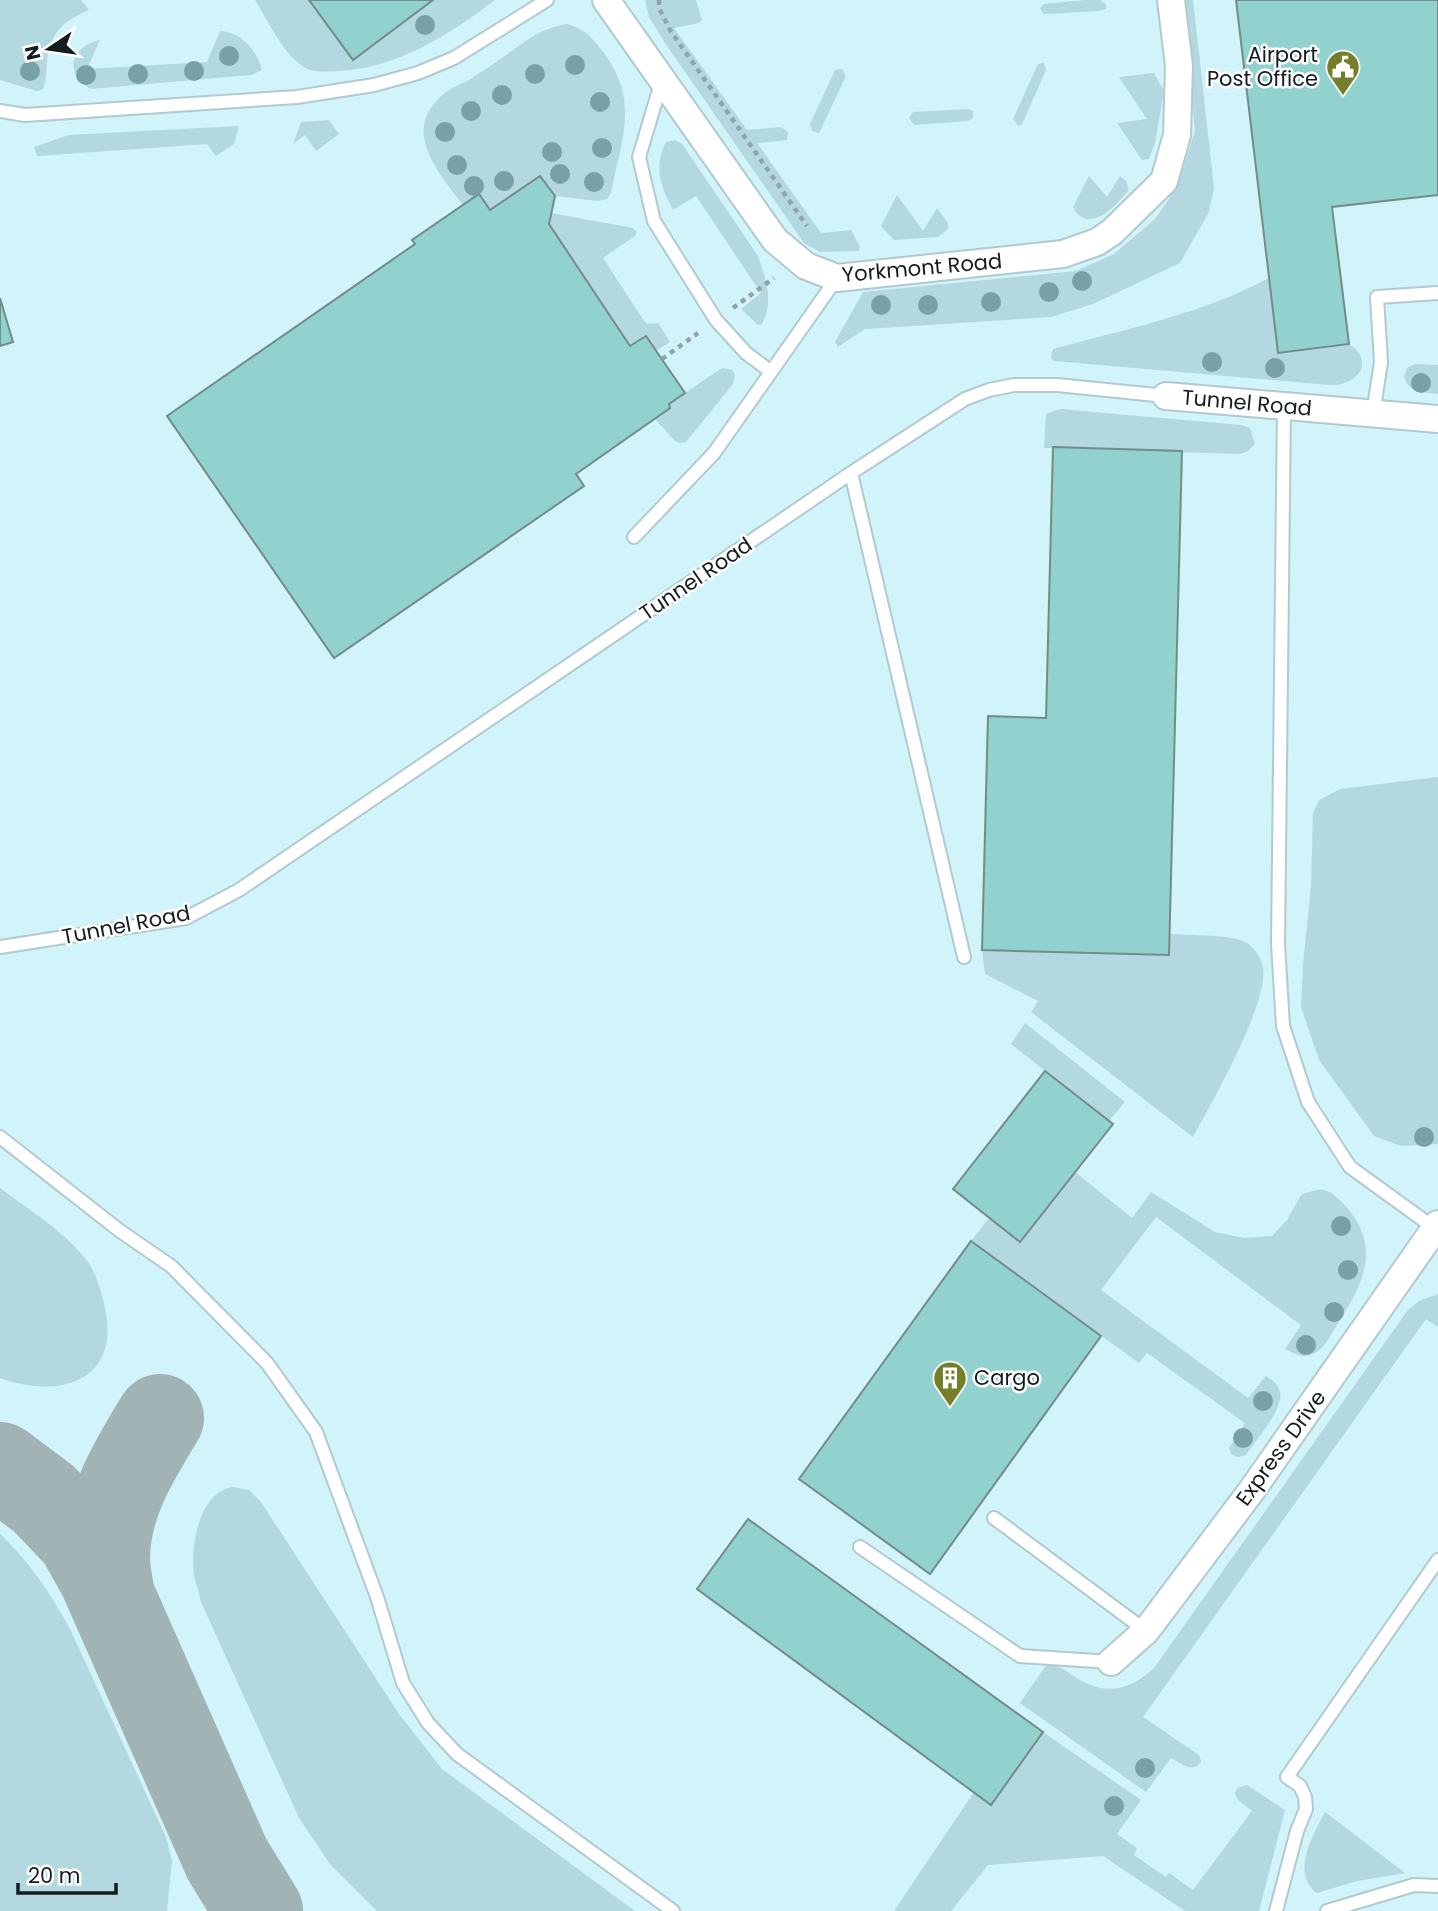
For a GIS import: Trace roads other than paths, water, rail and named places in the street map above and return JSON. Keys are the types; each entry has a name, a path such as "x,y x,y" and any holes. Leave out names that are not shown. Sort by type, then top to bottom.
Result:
{"street":[{"name":"Yorkmont Road","path":"606,0 775,240 806,266 837,278 1063,254 1097,242 1112,232 1164,181 1177,135 1178,66 1171,0"},
{"name":"Tunnel Road","path":"1166,396 1438,419"},
{"name":"Express Drive","path":"1111,1662 1146,1631 1252,1490 1437,1228"}],"lane":[{"path":"0,111 25,115 297,96 374,85 418,73 454,58 547,0"},
{"path":"662,79 639,157 654,221 716,320 746,353 771,371"},
{"path":"634,537 714,453 837,278"},
{"path":"1373,414 1381,362 1377,297 1438,293"},
{"name":"Tunnel Road","path":"0,947 186,918 239,890 851,473 965,399 1014,385 1057,385 1166,396"},
{"path":"1283,405 1279,931 1283,1026 1308,1102 1350,1167 1437,1228"},
{"path":"851,473 964,957"},
{"path":"0,1137 120,1231 171,1266 267,1363 316,1432 377,1597 403,1683 428,1723 457,1754 673,1911"},
{"path":"994,1518 1146,1631"},
{"path":"860,1547 1020,1656 1111,1662"},
{"path":"1276,1911 1297,1831 1306,1809 1300,1786 1287,1777 1438,1560"},
{"path":"1327,1911 1415,1885 1438,1886"}],"place":[{"name":"Airport Post Office","path":"1343,97"},
{"name":"Cargo","path":"950,1408"}]}
